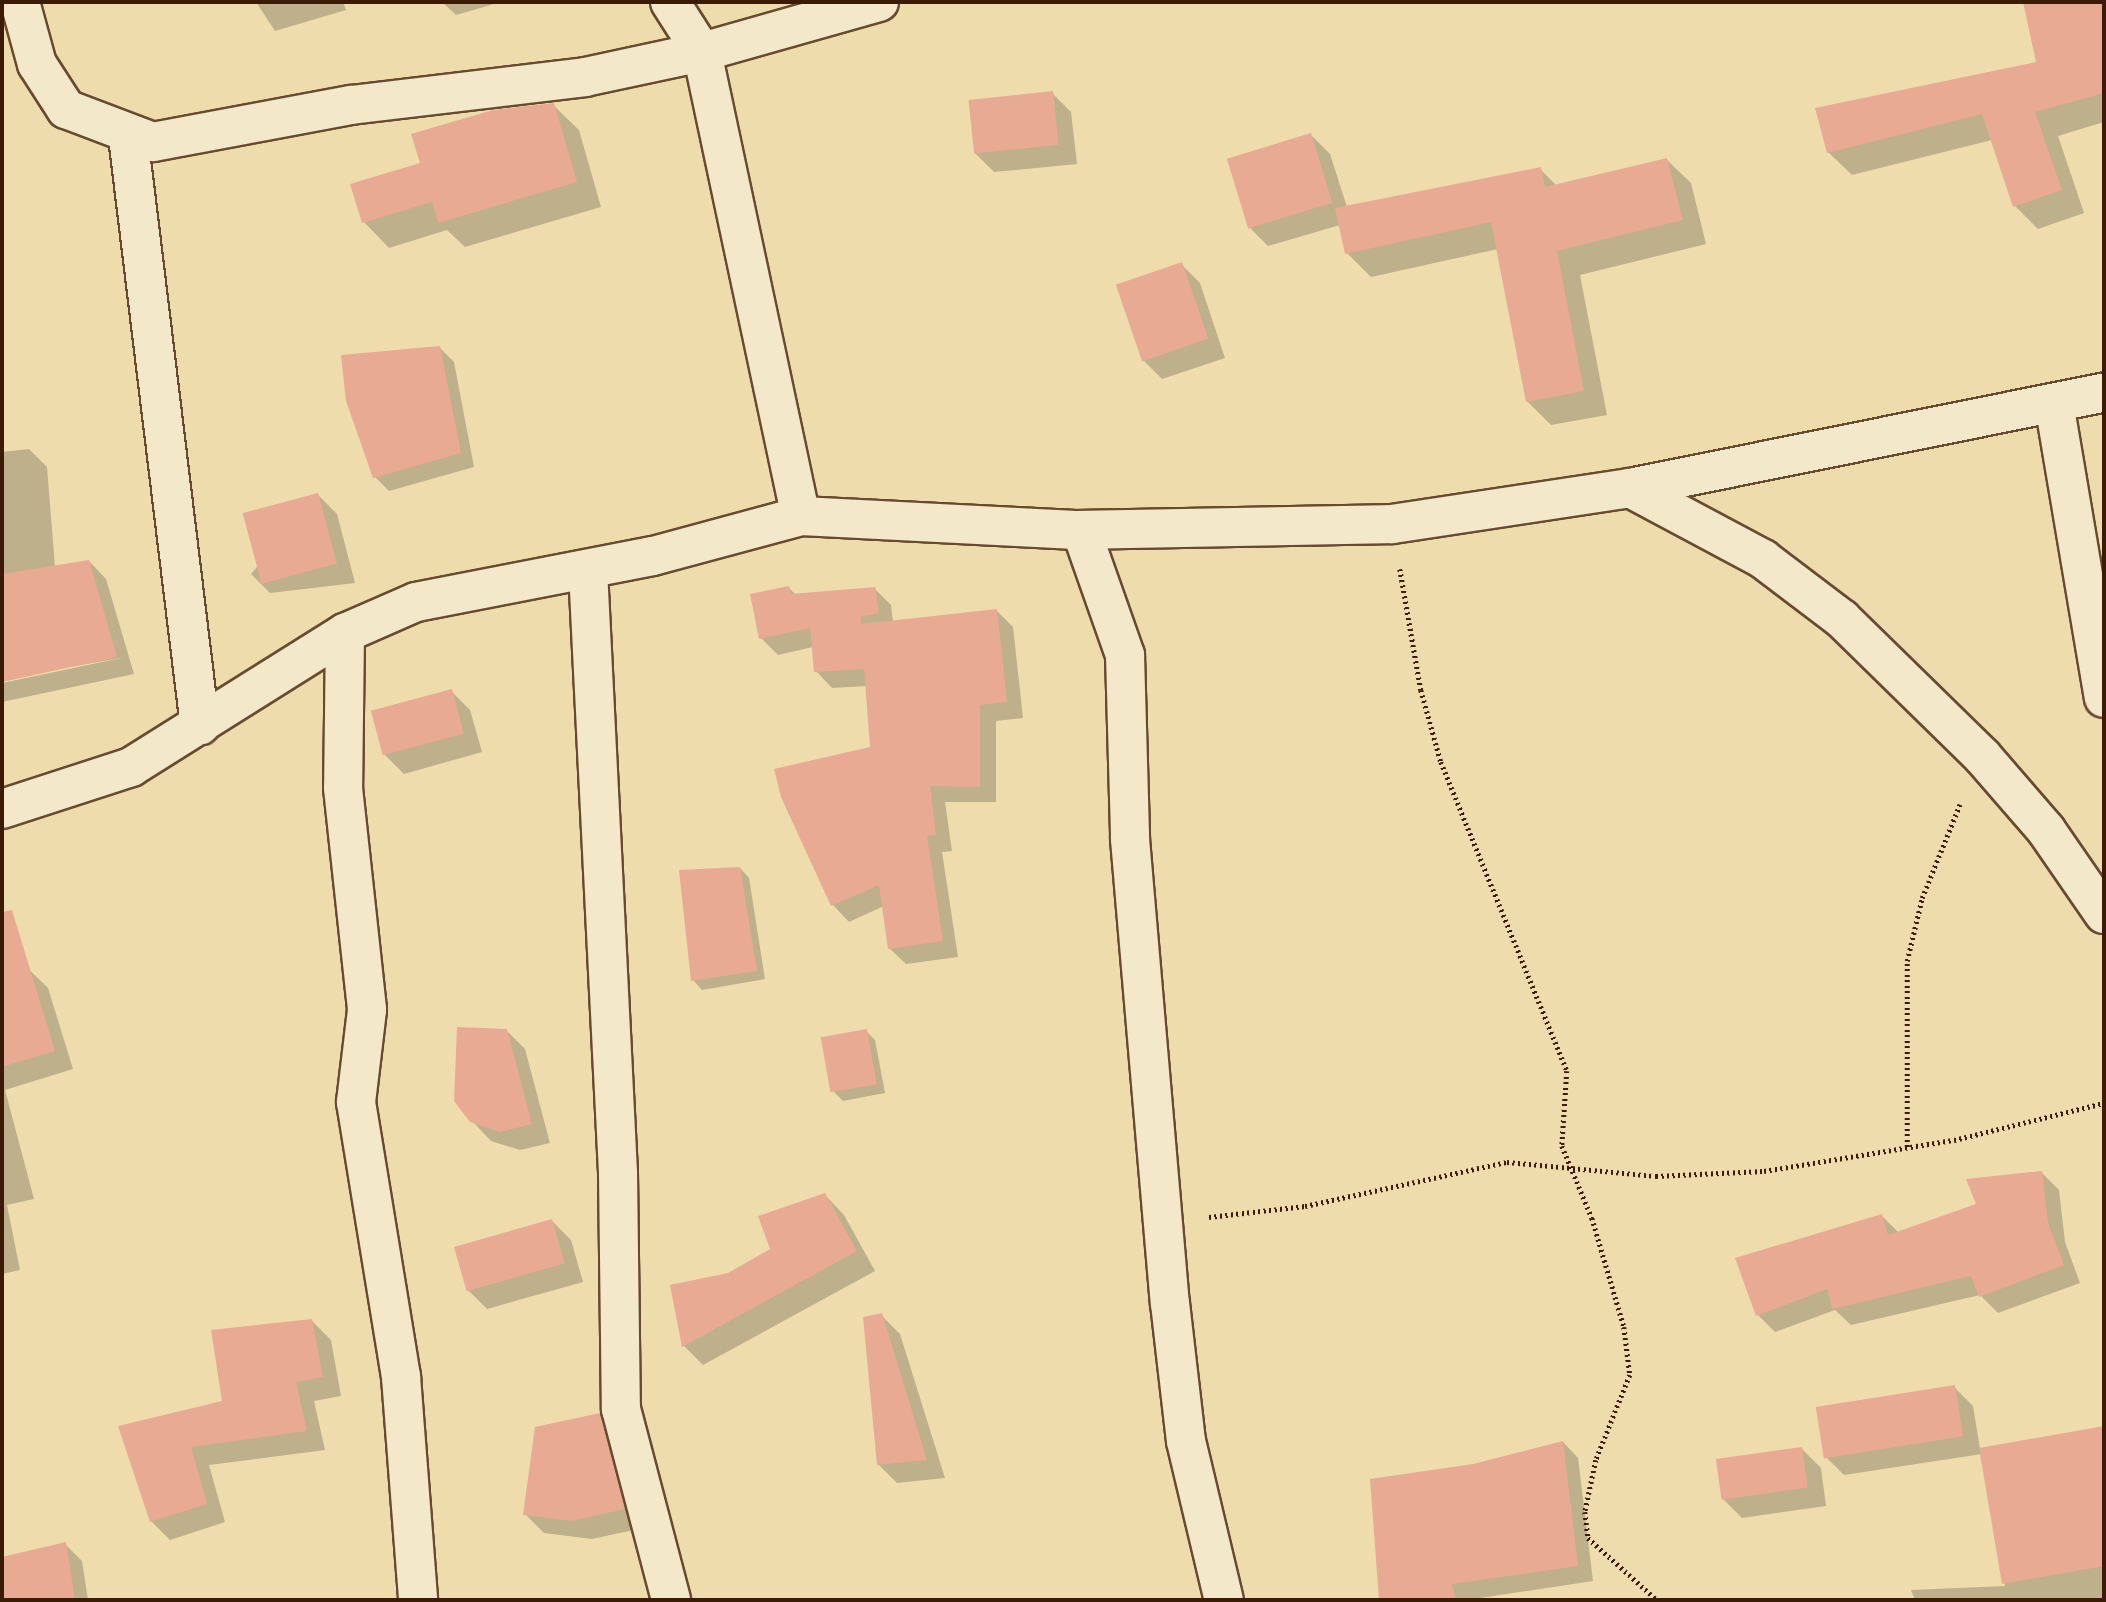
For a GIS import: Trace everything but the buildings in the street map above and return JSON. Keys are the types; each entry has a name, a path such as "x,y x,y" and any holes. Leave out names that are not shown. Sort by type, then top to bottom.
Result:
{"street":[{"path":"20,2 37,64 66,109 128,136 153,142 201,138 351,105 585,77 702,52 879,2"},
{"path":"670,2 702,52 801,516"},
{"path":"128,136 200,726"},
{"path":"2,809 131,767 345,633 416,602 588,569 801,516 1081,530 1392,524 1630,488 2104,392"},
{"path":"2054,403 2104,698"},
{"path":"1630,488 1773,566 1842,619 1982,756 2046,830 2104,914"},
{"path":"1081,530 1125,655 1130,839 1163,1219 1186,1441 1224,1600"},
{"path":"588,569 618,1173 621,1409 671,1600"},
{"path":"345,633 343,788 367,1010 356,1102 401,1377 418,1600"}],"path":[{"path":"1392,524 1421,691 1441,762 1566,1071 1562,1146 1623,1327 1630,1375 1596,1460 1586,1527 1596,1549 1657,1600"},
{"path":"1908,1147 1907,961 1922,898 1982,756"},
{"path":"1163,1219 1305,1206 1478,1165 1571,1167 1688,1176 1908,1147 2104,1103"}]}
